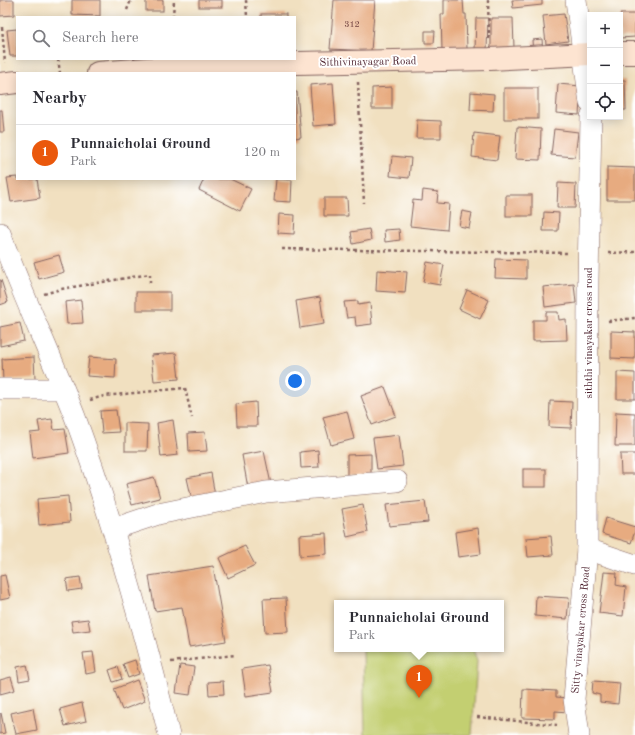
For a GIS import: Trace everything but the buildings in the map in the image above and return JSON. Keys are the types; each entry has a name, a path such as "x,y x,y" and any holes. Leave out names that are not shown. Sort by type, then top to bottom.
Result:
{"street":[{"path":"576,0 586,54 588,84"},
{"path":"623,53 635,53"},
{"name":"Sithivinayagar Road","path":"109,72 172,66 490,59 586,54"},
{"name":"siththi vinayakar cross road","path":"587,549 588,253 591,120"},
{"path":"0,232 66,397 113,528 152,663 169,735"},
{"path":"0,389 66,397"},
{"path":"113,528 158,514 266,492 397,481"},
{"path":"587,549 635,565"},
{"name":"Sitty vinayakar cross Road","path":"579,731 574,698 587,549"}],"path":[{"path":"127,10 131,0"},
{"path":"173,16 174,0"},
{"path":"246,0 246,16"},
{"path":"488,0 490,59"},
{"path":"2,27 8,83"},
{"path":"58,60 60,72"},
{"path":"358,61 364,204"},
{"path":"282,249 588,253 635,252"},
{"path":"26,299 61,289 150,274 150,286"},
{"path":"588,323 635,318"},
{"path":"66,397 104,396 185,388 192,418"},
{"path":"152,663 186,662 235,655"},
{"path":"476,717 579,731"}],"green space":[{"path":"363,652 474,652 477,661 472,735 365,735"}],"place":[{"name":"Punnaicholai Ground","path":"419,698"}]}
